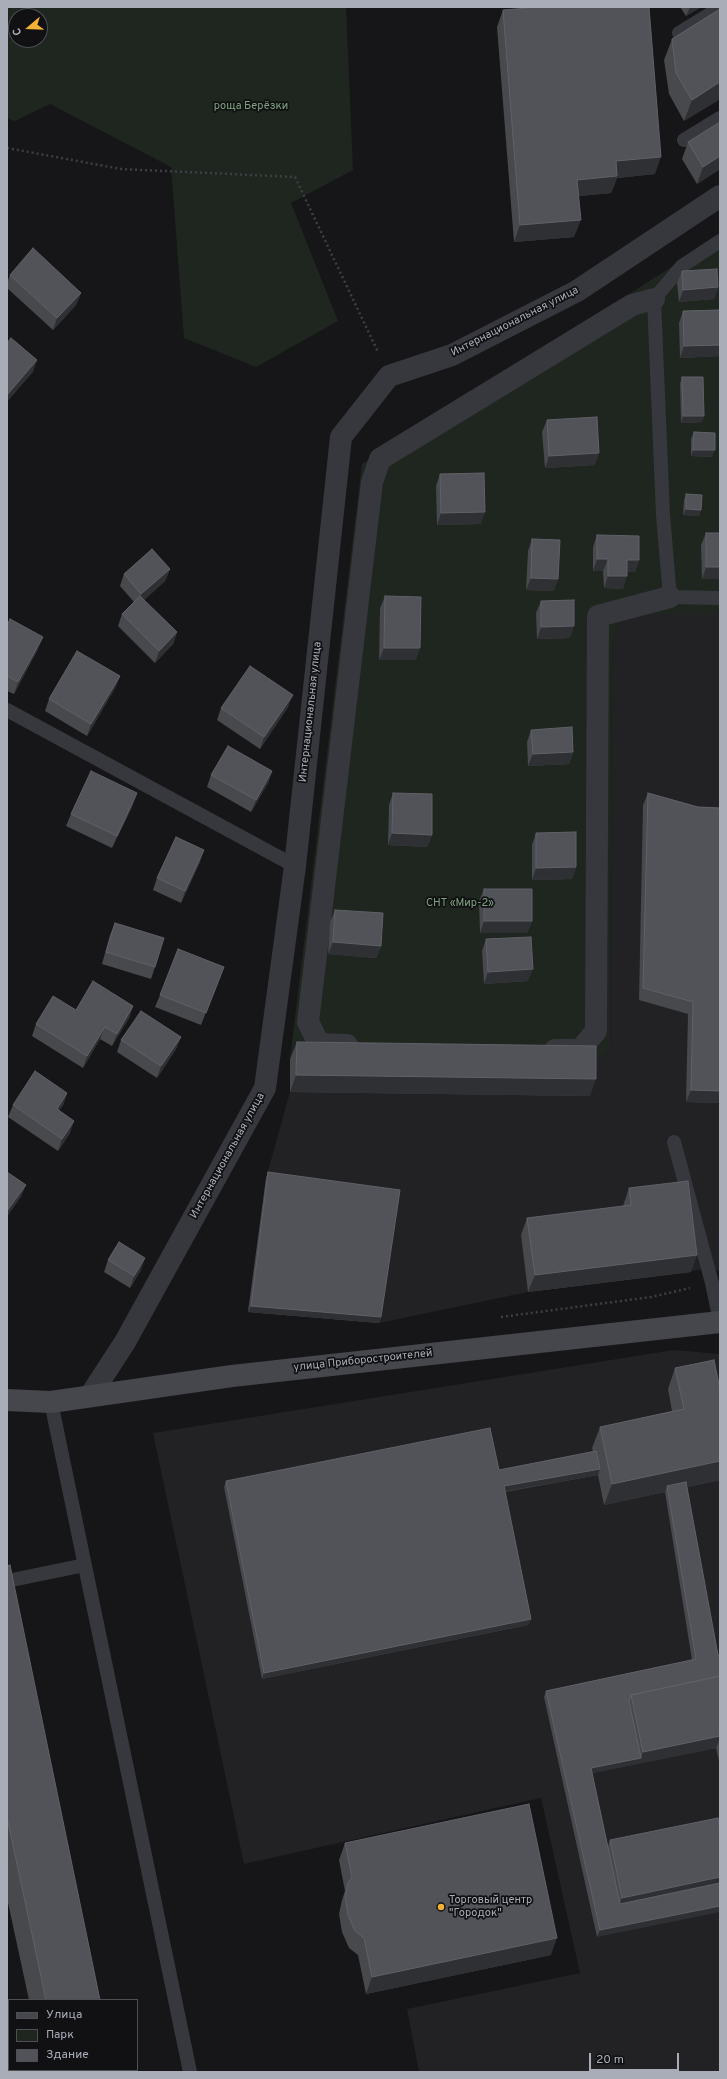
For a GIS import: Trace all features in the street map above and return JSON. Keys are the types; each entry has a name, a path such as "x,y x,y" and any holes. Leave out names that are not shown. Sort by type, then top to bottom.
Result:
{"street":[{"name":"Интернациональная улица","path":"90,1396 125,1342 265,1088 295,866 341,438 389,376 452,355 577,291 720,196"},
{"path":"367,1046 319,1044 308,1022 372,482 380,459 632,306 654,299"},
{"path":"532,1049 580,1050 596,1031 598,616 670,597"},
{"name":"улица Приборостроителей","path":"7,1400 51,1402 232,1376 720,1322"}],"lane":[{"path":"678,33 720,8"},
{"path":"684,140 720,118"},
{"path":"720,241 682,266 654,299 663,514 670,597 720,598"},
{"path":"7,710 295,866"},
{"path":"674,1142 712,1283 720,1322"},
{"path":"51,1402 190,2072"},
{"path":"7,1581 84,1565"}],"path":[{"path":"7,148 121,169 295,177 389,376"}],"shaded area":[{"path":"643,614 720,614 720,1271 708,1269 528,1292 379,1323 248,1312 266,1178 290,1092 290,1059 590,1063 610,1052 612,643 620,622"},
{"path":"674,1350 720,1354 720,2072 419,2072 407,2009 580,1973 541,1798 244,1864 153,1433"}],"green space":[{"name":"роща Берёзки","path":"7,7 346,7 353,170 291,203 338,321 256,367 184,338 171,167 50,104 15,121 7,118"},
{"name":"СНТ «Мир-2»","path":"720,236 720,614 643,614 620,622 612,643 610,1052 590,1063 290,1059 362,464"}],"building":[{"path":"540,7 649,7 661,157 616,161 617,176 577,180 581,220 520,225 503,10"},
{"path":"720,9 720,82 692,100 676,73 672,39"},
{"path":"720,122 720,156 703,167 688,142"},
{"path":"33,248 81,293 57,318 10,275"},
{"path":"717,269 718,287 683,290 682,271"},
{"path":"720,310 720,345 684,346 683,311"},
{"path":"11,338 37,360 7,395 7,343"},
{"path":"682,377 703,377 704,416 683,416"},
{"path":"597,417 599,453 549,456 547,420"},
{"path":"694,432 715,433 715,450 693,450"},
{"path":"484,473 485,512 441,513 440,474"},
{"path":"686,494 702,495 701,510 686,509"},
{"path":"706,533 720,533 720,567 706,567"},
{"path":"597,535 639,536 639,560 627,560 627,576 608,576 608,559 597,559"},
{"path":"532,539 560,540 558,579 531,578"},
{"path":"152,549 170,569 141,594 124,574"},
{"path":"140,596 177,632 159,651 122,614"},
{"path":"385,596 421,597 420,648 384,648"},
{"path":"574,600 574,626 541,627 541,601"},
{"path":"10,619 43,637 18,682 7,676 7,626"},
{"path":"77,651 120,676 91,724 49,699"},
{"path":"250,666 293,695 264,737 221,708"},
{"path":"572,727 573,752 533,754 531,730"},
{"path":"228,746 272,771 256,800 211,775"},
{"path":"91,771 137,793 117,836 71,814"},
{"path":"393,793 432,794 432,835 392,833"},
{"path":"648,793 698,807 720,808 720,1091 691,1090 693,1002 643,988"},
{"path":"576,832 576,867 536,868 536,833"},
{"path":"176,837 204,850 185,891 157,878"},
{"path":"484,889 532,889 532,921 484,921"},
{"path":"335,910 383,913 381,946 333,942"},
{"path":"115,923 164,938 155,967 106,952"},
{"path":"531,937 533,969 488,972 486,939"},
{"path":"178,949 224,967 206,1013 160,995"},
{"path":"93,981 133,1006 117,1034 105,1027 87,1056 36,1024 53,996 76,1010"},
{"path":"141,1011 181,1037 161,1066 121,1040"},
{"path":"297,1042 596,1046 596,1079 296,1075"},
{"path":"35,1071 67,1093 57,1109 74,1121 62,1139 13,1105"},
{"path":"7,1172 26,1185 7,1211"},
{"path":"268,1172 400,1190 381,1317 251,1306"},
{"path":"688,1181 697,1255 535,1275 527,1218 631,1205 629,1188"},
{"path":"119,1242 145,1258 134,1276 108,1260"},
{"path":"714,1360 720,1389 720,1461 612,1484 600,1427 684,1409 675,1368"},
{"path":"490,1428 499,1470 596,1451 600,1469 504,1486 531,1619 264,1673 226,1481"},
{"path":"686,1482 718,1655 720,1655 720,1676 631,1695 629,1701 641,1758 591,1768 620,1904 720,1883 720,1906 600,1930 546,1691 696,1659 667,1486"},
{"path":"10,1565 100,1999 46,1999 7,1817 7,1566"},
{"path":"720,1676 720,1736 643,1752 631,1695"},
{"name":"Торговый центр \"Городок\"","path":"529,1804 557,1938 372,1977 364,1938 355,1931 348,1915 345,1897 348,1883 352,1877 345,1843"},
{"path":"718,1818 720,1830 720,1877 622,1898 610,1840"}],"place":[{"name":"Торговый центр \"Городок\"","path":"441,1907"}]}
